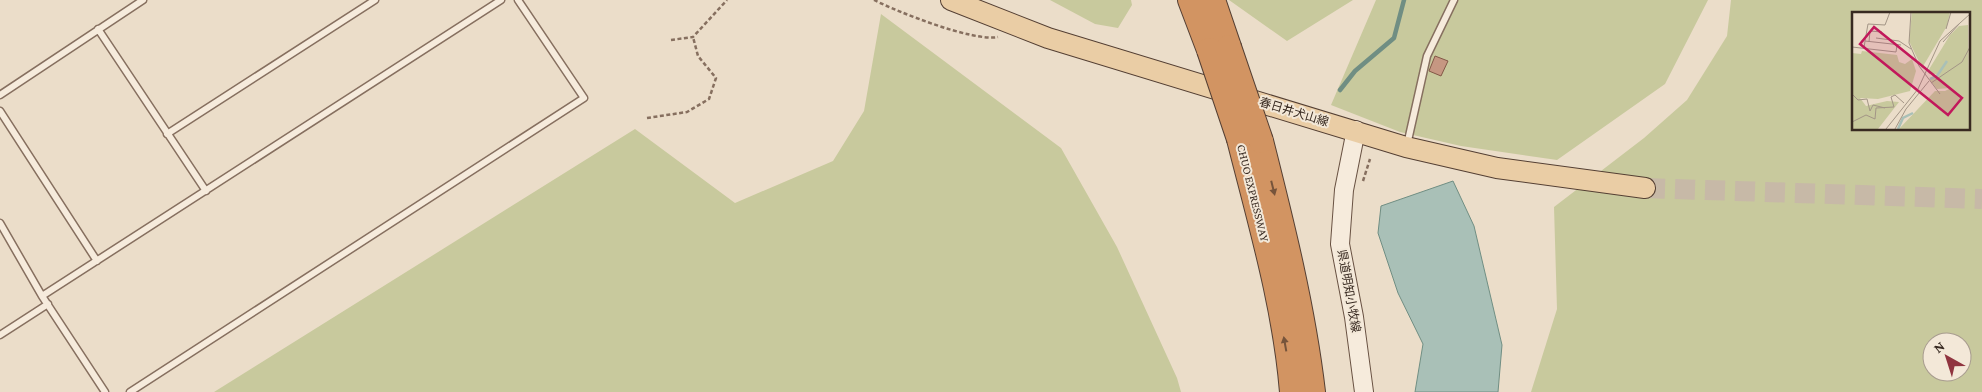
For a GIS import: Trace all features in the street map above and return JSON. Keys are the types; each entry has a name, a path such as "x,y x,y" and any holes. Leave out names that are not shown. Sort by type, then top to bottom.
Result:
{"highway":[{"path":"1221,45 1234,24 1226,0"},
{"name":"CHUO EXPRESSWAY","path":"1196,2 1221,45 1250,140 1291,258 1309,358 1313,392"},
{"name":"CHUO EXPRESSWAY","path":"1250,140 1292,392"}],"main road":[{"name":"春日井犬山線","path":"951,0 1048,38 1356,130 1406,147 1498,168 1645,188"},
{"name":"県道明知小牧線","path":"1356,130 1344,190 1340,244 1354,317 1364,392"}],"lane":[{"path":"0,94 144,0"},
{"path":"167,134 375,0"},
{"path":"42,296 501,0"},
{"path":"130,392 584,98 518,0"},
{"path":"1406,147 1427,56 1454,0"},
{"path":"98,29 206,191"},
{"path":"0,111 97,261"},
{"path":"0,223 42,296 105,392"},
{"path":"0,335 48,304"}],"path":[{"path":"672,40 692,37 727,0"},
{"path":"874,0 894,10 940,26 989,39 1002,36 1007,22"},
{"path":"647,118 687,112 709,99 716,78 698,56 692,37"}],"green space":[{"path":"1050,0 1131,0 1132,5 1118,28 1095,24"},
{"path":"1229,0 1353,0 1287,41"},
{"path":"1376,0 1708,0 1665,84 1557,160 1461,146 1400,132 1331,105"},
{"path":"1731,0 1982,0 1982,392 1531,392 1557,309 1554,207 1644,138 1687,100 1727,36"},
{"path":"881,14 1061,148 1117,247 1177,378 1181,392 214,392 635,129 735,203 833,161 864,111"}],"shaded area":[{"path":"1453,181 1474,226 1502,345 1498,392 1415,392 1423,344 1398,293 1378,233 1381,206"}],"building":[{"path":"1435,56 1448,61 1441,76 1429,71"}],"waterway":[{"path":"1340,90 1355,71 1394,38 1404,0"}],"tunnel":[{"path":"1645,188 1982,199"}]}
